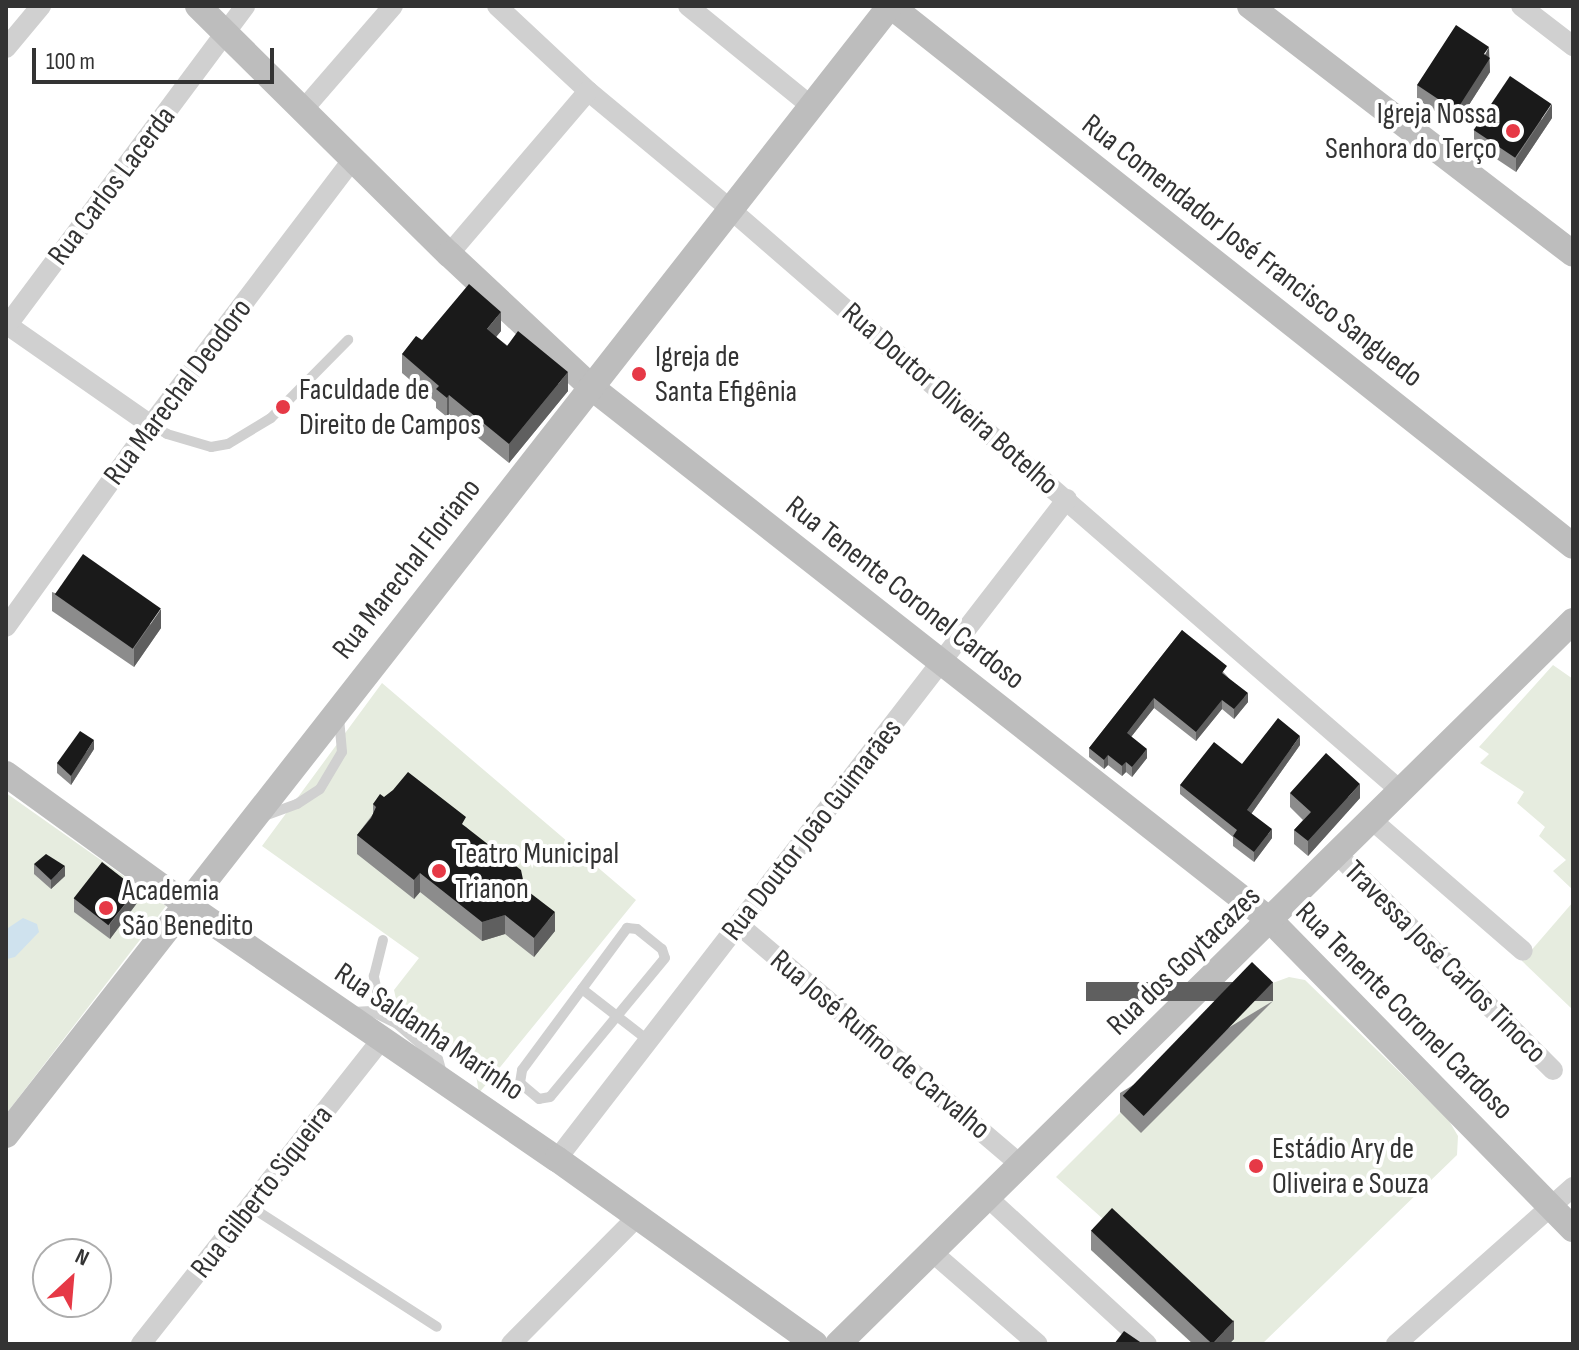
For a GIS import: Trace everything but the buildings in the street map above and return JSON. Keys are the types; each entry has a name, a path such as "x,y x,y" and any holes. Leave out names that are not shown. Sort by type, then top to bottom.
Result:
{"main road":[{"name":"Rua Tenente Coronel Cardoso","path":"198,6 449,254 591,387 1271,921 1573,1229"},
{"name":"Rua Marechal Floriano","path":"6,1135 184,903 891,6"},
{"name":"Rua Comendador José Francisco Sanguedo","path":"891,6 1573,546"},
{"path":"1250,6 1573,254"},
{"name":"Rua dos Goytacazes","path":"838,1344 1573,621"},
{"name":"Rua Saldanha Marinho","path":"6,774 184,903 348,1016 382,1027 442,1080 815,1344"}],"street":[{"path":"6,48 41,6"},
{"name":"Rua Carlos Lacerda","path":"7,326 245,6"},
{"path":"302,111 393,6"},
{"name":"Rua Doutor Oliveira Botelho","path":"497,6 588,91 1067,499 1402,792"},
{"path":"688,6 810,105"},
{"path":"1521,6 1573,46"},
{"path":"449,254 588,91"},
{"name":"Rua Marechal Deodoro","path":"6,627 151,425 353,159"},
{"path":"7,326 151,425"},
{"name":"Rua Doutor João Guimarães","path":"557,1159 1067,499"},
{"path":"1373,821 1523,951"},
{"name":"Travessa José Carlos Tinoco","path":"1338,855 1553,1070"},
{"name":"Rua José Rufino de Carvalho","path":"739,925 1021,1165"},
{"name":"Rua Gilberto Siqueira","path":"141,1344 251,1207 382,1027"},
{"path":"1396,1344 1573,1187"},
{"path":"987,1197 1147,1344"},
{"path":"511,1344 638,1216"},
{"path":"932,1252 1038,1344"}],"lane":[{"path":"151,425 167,434 211,447 228,444 271,418 348,340"},
{"path":"250,820 297,804 320,789 342,752 337,709"},
{"path":"627,928 637,929 662,949 665,958 546,1100 539,1099 520,1083 522,1070 582,989 627,928"},
{"path":"382,1027 374,976 383,940"},
{"path":"582,989 649,1041"},
{"path":"251,1207 437,1327"}],"shaded area":[{"path":"1553,665 1573,679 1573,890 1553,871 1566,860 1539,836 1545,827 1517,803 1524,792 1480,763 1489,754 1479,747"},
{"path":"382,683 636,900 479,1093 476,1075 398,1008 394,990 419,958 262,846"},
{"path":"6,793 166,906 6,1114"},
{"path":"1573,902 1573,1010 1522,961"},
{"name":"Estádio Ary de Oliveira e Souza","path":"1289,977 1305,980 1448,1119 1458,1136 1457,1155 1262,1344 1193,1344 1091,1250 1112,1227 1056,1177 1252,981 1259,988"}],"water":[{"path":"23,918 37,924 39,932 15,957 7,959 8,928"}],"place":[{"name":"Igreja Nossa Senhora do Terço","path":"1513,131"},
{"name":"Igreja de Santa Efigênia","path":"639,374"},
{"name":"Faculdade de Direito de Campos","path":"283,407"},
{"name":"Teatro Municipal Trianon","path":"439,871"},
{"name":"Academia São Benedito","path":"106,908"},
{"name":"Estádio Ary de Oliveira e Souza","path":"1256,1166"}]}
